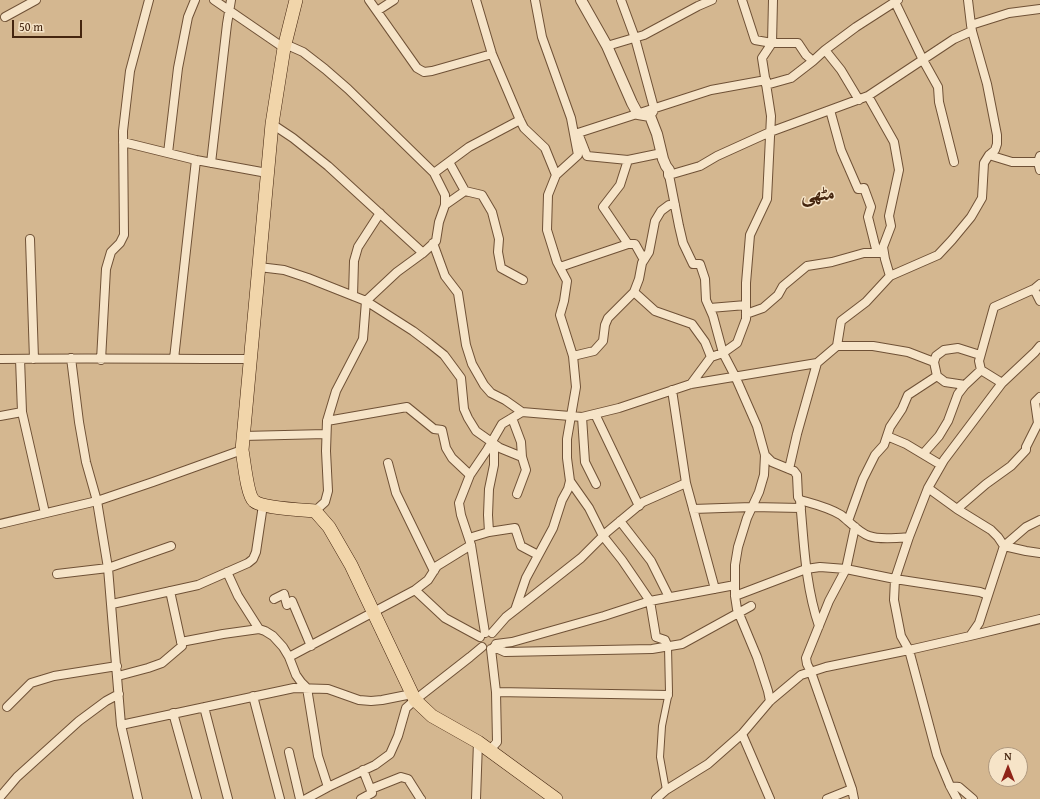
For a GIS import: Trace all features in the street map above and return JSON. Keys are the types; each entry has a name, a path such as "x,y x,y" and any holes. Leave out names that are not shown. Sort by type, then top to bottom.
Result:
{"main road":[{"path":"296,0 284,46 272,124 267,173 242,450 249,492 254,501 263,505 314,511 329,527 351,565 414,697 432,716 478,742 556,799"}],"street":[{"path":"5,17 36,0"},
{"path":"101,360 106,269 111,252 120,243 124,235 123,131 130,71 149,0"},
{"path":"168,153 178,68 188,17 195,0"},
{"path":"214,0 284,46 303,52 325,69 348,89 434,173 445,194 445,205 439,222 436,241 423,253 397,272 366,301 363,339 336,391 327,421 328,491 325,502 314,511"},
{"path":"211,163 231,0"},
{"path":"369,0 417,68 424,72 492,54"},
{"path":"377,11 394,0"},
{"path":"476,0 492,54 520,120 524,128 545,148 556,175"},
{"path":"535,0 542,37 576,132 587,156 628,160 662,153"},
{"path":"581,0 608,46 638,114"},
{"path":"621,0 635,38 663,159 669,170 683,243 693,264 700,264 705,279 706,300 713,316 723,353 757,426 765,454 764,474 759,492 747,518 738,547 735,565 735,596 738,613 757,657 770,701"},
{"path":"608,46 644,35 697,3 712,0"},
{"path":"742,0 755,40 772,43 798,43 806,55 813,61"},
{"path":"691,384 711,357 723,353 737,344 746,319 746,283 750,235 766,199 771,116 762,58 772,43 773,0"},
{"path":"837,346 841,321 866,302 890,276 938,255 971,217 982,198 984,163 989,155 995,150 997,144 997,134 987,84 972,28 968,0"},
{"path":"576,132 638,114 652,112 711,90 766,83 791,78 856,27 897,1 923,60 938,87 939,102 954,162"},
{"path":"669,175 700,166 717,156 770,132 868,96 972,28 1009,13 1040,9"},
{"path":"825,50 841,70 859,100"},
{"path":"868,96 894,142 899,170 889,216 891,226 880,253"},
{"path":"830,110 841,150 858,189 864,188 871,207 868,217 880,253 890,276"},
{"path":"434,173 469,147 520,120"},
{"path":"272,124 293,138 328,166 423,253"},
{"path":"515,610 526,578 553,528 570,481 567,458 567,439 576,387 573,356 560,315 567,281 557,262 547,230 548,194 556,175 578,155 576,132"},
{"path":"123,142 196,160 267,173"},
{"path":"989,155 1012,162 1039,163"},
{"path":"174,359 196,160"},
{"path":"628,160 620,184 603,207 628,244"},
{"path":"449,162 465,191"},
{"path":"445,205 465,191 482,194 492,212 499,239 498,252 501,268 523,280"},
{"path":"573,356 594,351 603,341 605,325 608,318 625,299 634,292 639,279 642,263 649,252 655,221 660,211 669,205 675,205"},
{"path":"353,296 354,261 358,246 380,213"},
{"path":"30,239 34,359"},
{"path":"434,243 445,276 458,293 466,345 472,364 484,385 491,393 505,400 522,412 582,417 619,408 691,384 817,363 837,346 874,346 908,352 934,362"},
{"path":"560,267 628,244 635,244 644,260"},
{"path":"746,314 763,308 778,295 783,286 807,266 817,263 832,262 864,253 880,253"},
{"path":"259,267 284,270 366,301 430,343 444,355 461,378 464,409 476,431 500,448 522,457"},
{"path":"1002,384 981,370 979,361 994,307 1037,286 1040,301"},
{"path":"634,292 654,310 692,324 705,342 711,357"},
{"path":"710,308 746,305"},
{"path":"957,799 937,755 909,650 901,636 894,600 895,579 928,488 941,465 1002,384 1040,346"},
{"path":"966,385 945,382 937,376 934,362 936,356 944,350 958,348 980,355"},
{"path":"71,358 79,422 86,462 97,501 108,568 121,725 138,799"},
{"path":"0,359 250,359"},
{"path":"20,359 22,412 45,513"},
{"path":"789,469 797,434 817,363"},
{"path":"923,454 939,436 948,421 958,394 981,370"},
{"path":"848,521 863,479 875,455 884,445 890,427 902,409 908,395 937,376"},
{"path":"672,390 686,483 715,588"},
{"path":"957,509 986,484 1011,466 1026,450 1026,447 1038,423 1036,402 1040,397"},
{"path":"327,421 407,407 434,429 442,430 446,448 452,458 470,475"},
{"path":"0,416 22,412"},
{"path":"485,634 470,542 461,515 459,503 470,475 493,443 502,424 522,412"},
{"path":"595,414 639,506"},
{"path":"582,417 584,462 596,484"},
{"path":"512,418 521,442 522,457 526,470 518,494"},
{"path":"243,436 326,434"},
{"path":"887,436 906,444 941,465"},
{"path":"488,532 489,489 494,465 493,443"},
{"path":"0,524 97,501 242,450"},
{"path":"765,454 772,462 794,471 797,474 806,569 814,612 819,626"},
{"path":"388,463 396,493 434,571"},
{"path":"570,481 589,508 604,536 650,600 656,637 665,640 667,647 669,692 662,726 660,756 666,790"},
{"path":"686,483 643,502 607,532 581,558 485,634 479,641 482,647 488,650 604,616 650,600 735,585"},
{"path":"928,488 957,509 991,530 1004,546 1040,553"},
{"path":"693,509 800,504 830,509 869,536 888,539 909,537"},
{"path":"112,604 198,585 248,563 256,552 263,505"},
{"path":"970,636 979,624 1004,546 1026,527 1040,520"},
{"path":"620,521 651,561 669,597"},
{"path":"854,799 852,789 806,658 828,602 846,569 855,527"},
{"path":"289,657 415,590 428,580 437,566 470,542 488,532 515,528 521,546 538,555"},
{"path":"57,574 108,568 171,546"},
{"path":"735,596 806,569 820,567 846,569 895,579 980,592 988,595"},
{"path":"227,572 238,596 259,629"},
{"path":"415,590 445,618 496,638 494,647 497,742 489,751"},
{"path":"118,676 162,663 182,646 170,591"},
{"path":"274,598 284,594 287,605 292,601 311,646"},
{"path":"494,647 505,652 652,649 667,647 682,644 751,606"},
{"path":"659,798 666,790 708,764 742,734 770,701 801,675 826,667 909,650 1040,619"},
{"path":"181,642 259,629 273,636 283,647 289,657 296,676 307,688 318,756 328,787"},
{"path":"306,799 375,765 390,754 398,736 406,708 414,697 482,647"},
{"path":"7,707 31,682 54,676 117,666"},
{"path":"121,725 294,688 328,689 359,700 371,701 414,697"},
{"path":"496,692 668,695"},
{"path":"0,797 17,777 79,721 106,701 119,694"},
{"path":"253,696 280,799"},
{"path":"204,707 228,799"},
{"path":"174,713 197,799"},
{"path":"742,734 770,799"},
{"path":"476,799 478,742"},
{"path":"289,752 300,799"},
{"path":"361,799 372,793 363,770"},
{"path":"371,789 401,777 408,779 421,799"},
{"path":"950,786 959,787 973,799"},
{"path":"827,799 852,789"}],"shaded area":[{"path":"0,0 1040,0 1040,799 0,799"}],"district":[{"name":"مٹھی","path":"818,195"}]}
